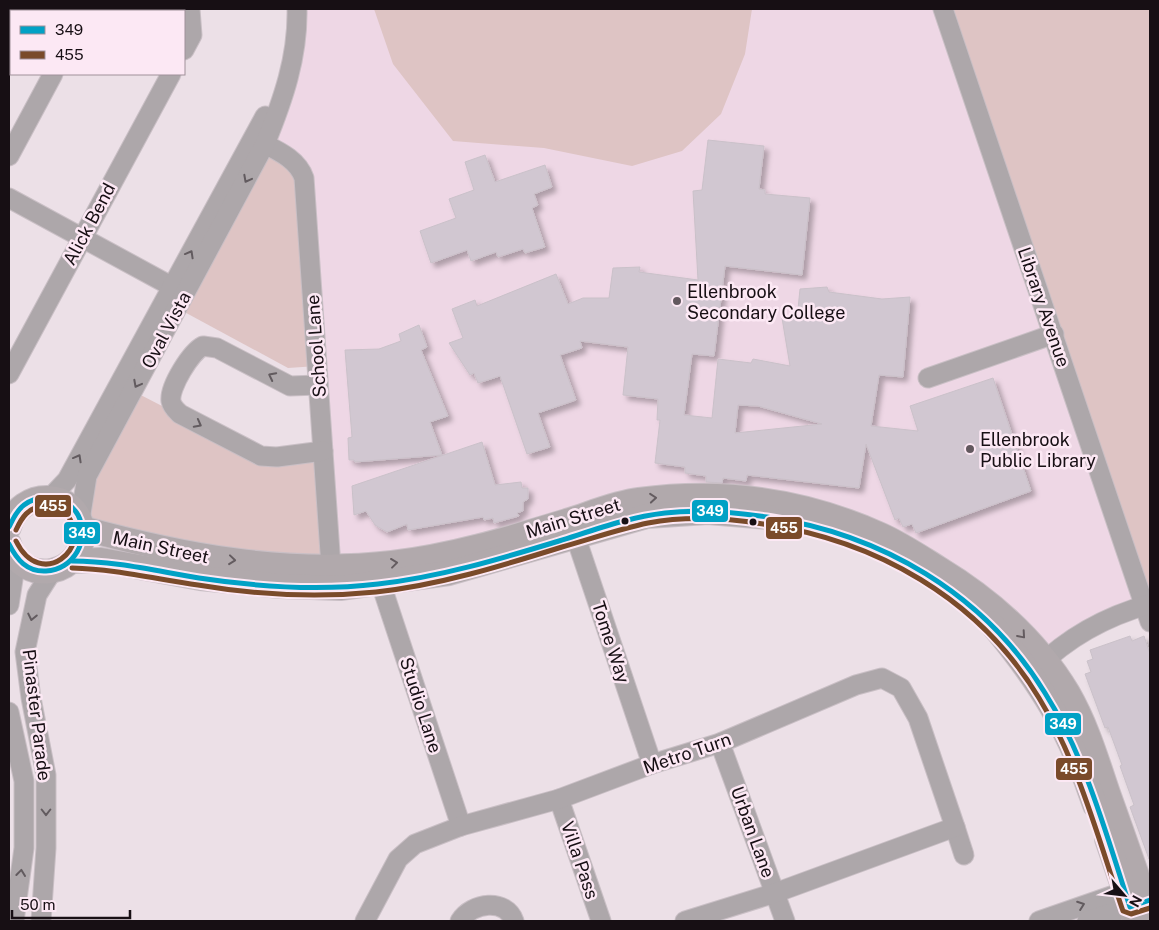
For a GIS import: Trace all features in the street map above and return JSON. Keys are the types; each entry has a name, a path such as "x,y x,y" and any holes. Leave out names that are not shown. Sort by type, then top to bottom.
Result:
{"main road":[{"name":"Main Street","path":"72,561 101,560 200,578 280,586 340,588 381,584 449,573 573,528 624,502 704,495 756,498 810,509 882,536 963,583 982,596 1011,622 1038,667 1066,691 1083,722 1141,900"},
{"path":"11,515 26,503 37,498 50,498 68,505 81,524 79,551 72,561 62,569 51,572 38,572 26,568 12,552"},
{"name":"Main Street","path":"81,524 137,543 209,558 289,566 331,567 430,558 573,528"}],"street":[{"path":"185,48 192,35 190,9"},
{"name":"Oval Vista","path":"50,498 67,480 178,290 259,141 281,106 291,69 297,35 297,9"},
{"name":"Library Avenue","path":"943,9 1148,611"},
{"path":"10,151 52,75"},
{"name":"Alick Bend","path":"9,374 81,237 170,75"},
{"name":"School Lane","path":"259,141 294,161 301,169 304,178 331,567"},
{"path":"9,198 178,290"},
{"name":"Oval Vista","path":"81,524 87,476 178,290"},
{"path":"928,378 1054,334"},
{"path":"318,385 290,386 217,348 203,346 191,356 171,392 171,400 173,408 180,414 261,456 277,457 323,451"},
{"name":"Tome Way","path":"573,528 652,764"},
{"path":"9,605 12,552"},
{"name":"Pinaster Parade","path":"46,920 46,775 30,698 25,652 37,595 51,572"},
{"name":"Studio Lane","path":"381,584 461,826"},
{"path":"1038,667 1076,635 1092,626 1148,611"},
{"name":"Metro Turn","path":"365,921 398,859 415,844 461,826 559,799 652,764 720,743 856,685 882,678 901,688 918,718 964,854"},
{"name":"Pinaster Parade","path":"9,712 24,781 24,848 16,915"},
{"name":"Urban Lane","path":"720,743 785,921"},
{"name":"Villa Pass","path":"559,799 601,921"},
{"path":"684,921 775,892 955,827"},
{"path":"1039,921 1141,900"},
{"path":"1087,921 1141,900"},
{"path":"460,921 467,913 496,904 504,907 512,914 514,921"},
{"path":"16,915 46,920"}],"shaded area":[{"name":"Ellenbrook Secondary College","path":"297,9 943,9 1144,606 1054,655 948,580 847,531 750,511 331,567 304,178 265,144"},
{"path":"374,9 752,9 745,54 721,114 682,151 632,166 544,148 453,141 393,64"},
{"path":"943,9 1150,9 1150,604"},
{"path":"265,144 294,161 317,366 288,368 177,308"},
{"path":"133,391 253,453 323,451 331,567 82,528 82,500"}],"building":[{"path":"708,140 764,146 759,189 765,190 765,194 810,198 802,275 725,266 714,356 692,354 684,415 712,418 718,359 751,363 753,359 790,366 782,318 797,319 800,289 827,287 829,292 882,299 910,297 903,377 879,375 871,426 918,431 910,406 993,378 1031,491 916,533 912,524 903,527 899,518 895,520 866,444 859,488 747,475 746,481 723,478 722,483 706,482 706,476 685,473 685,467 655,463 660,420 657,420 658,399 623,395 628,347 580,341 582,348 560,355 576,400 538,413 550,447 527,454 500,376 478,383 474,373 470,375 449,343 463,338 452,309 475,300 477,306 556,274 568,304 583,298 609,298 613,268 640,267 639,272 698,280 693,191 702,190","holes":["738,405 758,406 822,424 735,433"]},
{"path":"485,155 495,182 545,165 552,187 534,194 538,205 532,208 545,247 525,253 523,249 498,257 496,252 471,261 467,250 431,263 420,231 456,218 449,199 474,190 465,162"},
{"path":"419,325 427,347 421,350 448,416 430,422 442,455 355,462 354,460 349,460 348,438 352,437 345,350 379,349 401,341 399,334"},
{"path":"482,442 495,485 521,482 522,488 528,488 528,499 523,502 523,511 517,513 519,516 494,523 493,518 484,520 483,517 408,530 407,524 387,532 375,525 366,511 354,515 352,486"},
{"path":"1130,636 1132,641 1144,636 1150,654 1149,859 1130,807 1134,805 1120,766 1122,765 1108,727 1105,728 1085,674 1091,672 1087,661 1093,659 1090,650"}],"transit line":[{"name":"349","path":"9,527 21,507 31,501 45,498 68,504 78,515 82,534 81,543 71,559 56,569 46,571 39,571 23,564 9,544"},
{"name":"455","path":"16,530 23,517 29,511 43,506 62,510 74,527 74,540 69,551 61,559 50,564 38,563 26,556 16,541"},
{"name":"349","path":"72,561 120,565 244,584 311,588 356,586 401,581 470,567 598,528 665,513 729,512 809,525 850,538 889,554 926,574 960,598 992,626 1020,657 1045,693 1072,744 1094,797 1130,907 1150,900"},
{"name":"455","path":"72,568 120,572 242,591 332,595 400,589 447,580 626,528 677,519 720,519 763,524 805,532 845,544 884,560 920,580 955,603 986,631 1015,662 1053,723 1077,775 1123,911 1131,914 1150,908"}],"place":[{"name":"Ellenbrook Secondary College","path":"677,301"},
{"name":"Ellenbrook Public Library","path":"970,449"}]}
